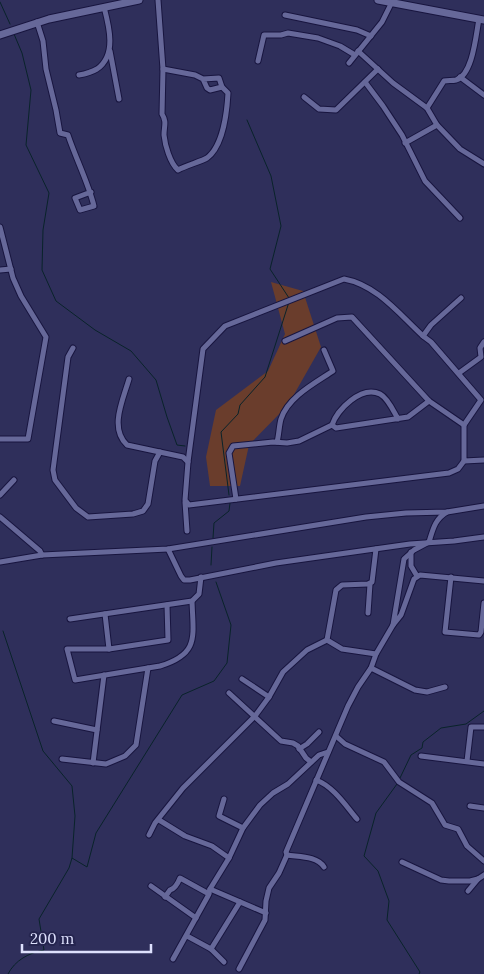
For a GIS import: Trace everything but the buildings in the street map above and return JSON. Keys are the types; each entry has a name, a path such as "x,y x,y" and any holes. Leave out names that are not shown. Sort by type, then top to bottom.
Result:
{"main road":[{"path":"0,35 37,22 139,0"},
{"path":"385,1 481,19"}],"street":[{"path":"158,0 163,69 162,114 166,124 164,135 170,157 178,170 205,159 213,152 222,132 228,93 222,88 219,78 204,79 195,75 163,69"},
{"path":"349,63 384,19 385,1"},
{"path":"104,7 108,22 110,51 119,99"},
{"path":"285,15 358,30 371,36"},
{"path":"427,108 444,81 456,80 469,66 481,19"},
{"path":"37,22 43,41 46,69 60,133 68,135 91,192"},
{"path":"258,60 264,35 288,33 324,40 357,53 427,108 438,125 460,149 484,164"},
{"path":"79,76 100,66 110,51"},
{"path":"304,97 320,109 336,110 378,69"},
{"path":"460,77 484,95"},
{"path":"204,79 207,88 210,90 222,88"},
{"path":"365,82 383,106 425,180 460,218"},
{"path":"405,143 438,125"},
{"path":"0,227 10,269 21,296 46,337 28,439 0,439"},
{"path":"0,270 10,269"},
{"path":"185,500 189,505 449,474 458,469 464,461 464,426 483,401 431,342 372,289 358,281 344,279 225,326 203,349 188,462 185,500 187,531"},
{"path":"423,336 431,325 461,298"},
{"path":"285,341 337,318 352,317 430,402 464,426"},
{"path":"459,373 482,359 480,348 484,342"},
{"path":"73,348 68,357 53,470 55,480 76,508 88,517 133,514 143,511 148,504 155,461 160,452"},
{"path":"277,442 281,418 288,405 332,371 324,350"},
{"path":"128,379 118,418 118,430 121,440 127,445 184,457 188,462"},
{"path":"236,499 229,453 233,446 299,441 332,425 335,417 347,403 357,396 371,393 380,394 398,419"},
{"path":"332,425 336,428 408,417 430,402"},
{"path":"464,461 484,460"},
{"path":"0,495 14,480"},
{"path":"0,562 42,555 168,549 366,517 406,513 447,512 484,506"},
{"path":"393,625 404,559 411,552 428,542 435,523 440,516 447,512"},
{"path":"0,517 40,551 42,555"},
{"path":"168,549 184,580 276,563 428,542 484,537"},
{"path":"368,613 370,584 372,582 376,549"},
{"path":"411,552 411,566 417,576"},
{"path":"239,968 265,920 269,888 279,873 287,855 286,852 348,706 358,686 371,668 376,654 401,615 414,579 420,575 484,581"},
{"path":"451,577 445,632 479,635 481,632 484,603"},
{"path":"70,619 192,601 198,594 201,578"},
{"path":"327,640 336,590 342,585 370,584"},
{"path":"166,605 168,640 109,650 67,649 75,680 172,663 182,657 193,642 192,601"},
{"path":"105,614 109,650"},
{"path":"327,640 342,649 376,654"},
{"path":"149,835 155,823 182,788 255,716 284,672 307,650 327,640"},
{"path":"62,759 106,764 125,756 136,745 148,668"},
{"path":"371,668 415,690 427,692 445,687"},
{"path":"93,763 104,675"},
{"path":"242,679 269,697"},
{"path":"229,693 281,741 298,746 311,762"},
{"path":"54,720 97,730"},
{"path":"467,761 471,727 484,727"},
{"path":"299,749 319,732"},
{"path":"336,736 345,744 384,762 399,782 432,803 445,825 458,829 467,846 484,861"},
{"path":"173,959 188,936 243,828 268,797 288,784 323,753 328,752"},
{"path":"421,756 484,764"},
{"path":"316,780 332,791 356,819"},
{"path":"224,799 218,816 243,828"},
{"path":"470,806 484,808"},
{"path":"159,820 185,836 212,846 229,858"},
{"path":"287,855 314,859 324,867"},
{"path":"402,862 441,880 470,881 478,879"},
{"path":"468,891 484,875"},
{"path":"165,897 180,878 209,892 266,913"},
{"path":"152,886 196,918"},
{"path":"211,949 240,902"},
{"path":"188,936 211,949 224,962"}],"shaded area":[{"path":"271,282 303,291 321,347 288,405 249,445 240,486 210,486 206,457 216,410 268,371 285,334"}],"waterway":[{"path":"0,2 10,24"},
{"path":"14,34 22,53 31,90 26,145 49,193 43,230 42,270 56,301 95,330 131,351 156,380 177,445 185,446"},
{"path":"247,120 271,176 281,226 270,269 289,298"},
{"path":"229,495 221,432 238,414 240,405 265,377 289,302"},
{"path":"213,538 214,523 229,511 230,503"},
{"path":"211,565 212,547"},
{"path":"8,974 14,965 23,958 44,950 39,919 69,868 72,858 87,867 96,833 182,695 214,681 227,663 231,625 216,582"},
{"path":"3,631 43,751 72,786 75,816 72,858"},
{"path":"400,778 411,755 422,748 423,742 441,728 466,724 484,711"},
{"path":"397,784 376,813 364,856 378,871 389,901 387,920 420,972 419,974"}]}
